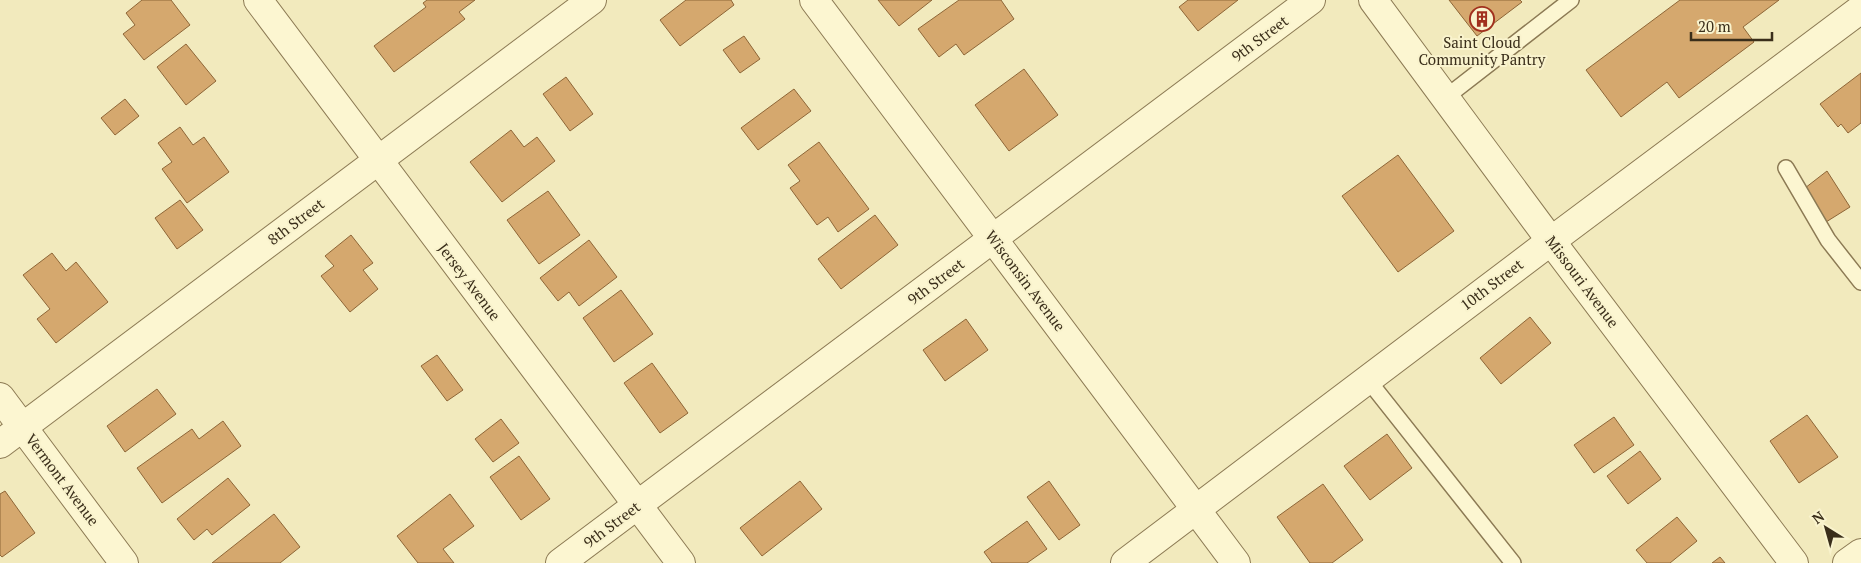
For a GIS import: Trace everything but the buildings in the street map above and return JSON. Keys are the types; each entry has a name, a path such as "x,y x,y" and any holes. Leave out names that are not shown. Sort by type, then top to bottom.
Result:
{"street":[{"name":"Jersey Avenue","path":"258,0 681,563"},
{"name":"8th Street","path":"0,444 592,0"},
{"name":"Wisconsin Avenue","path":"814,0 1236,563"},
{"name":"9th Street","path":"560,563 1311,0"},
{"name":"Missouri Avenue","path":"1373,0 1551,241 1794,563"},
{"name":"10th Street","path":"1125,563 1861,9"},
{"name":"Vermont Avenue","path":"0,397 124,563"},
{"path":"1847,563 1861,553"}],"lane":[{"path":"1445,98 1571,0"},
{"path":"1786,168 1828,240 1861,282"},
{"path":"1368,380 1513,563"}],"place":[{"name":"Saint Cloud Community Pantry","path":"1482,19"}]}
